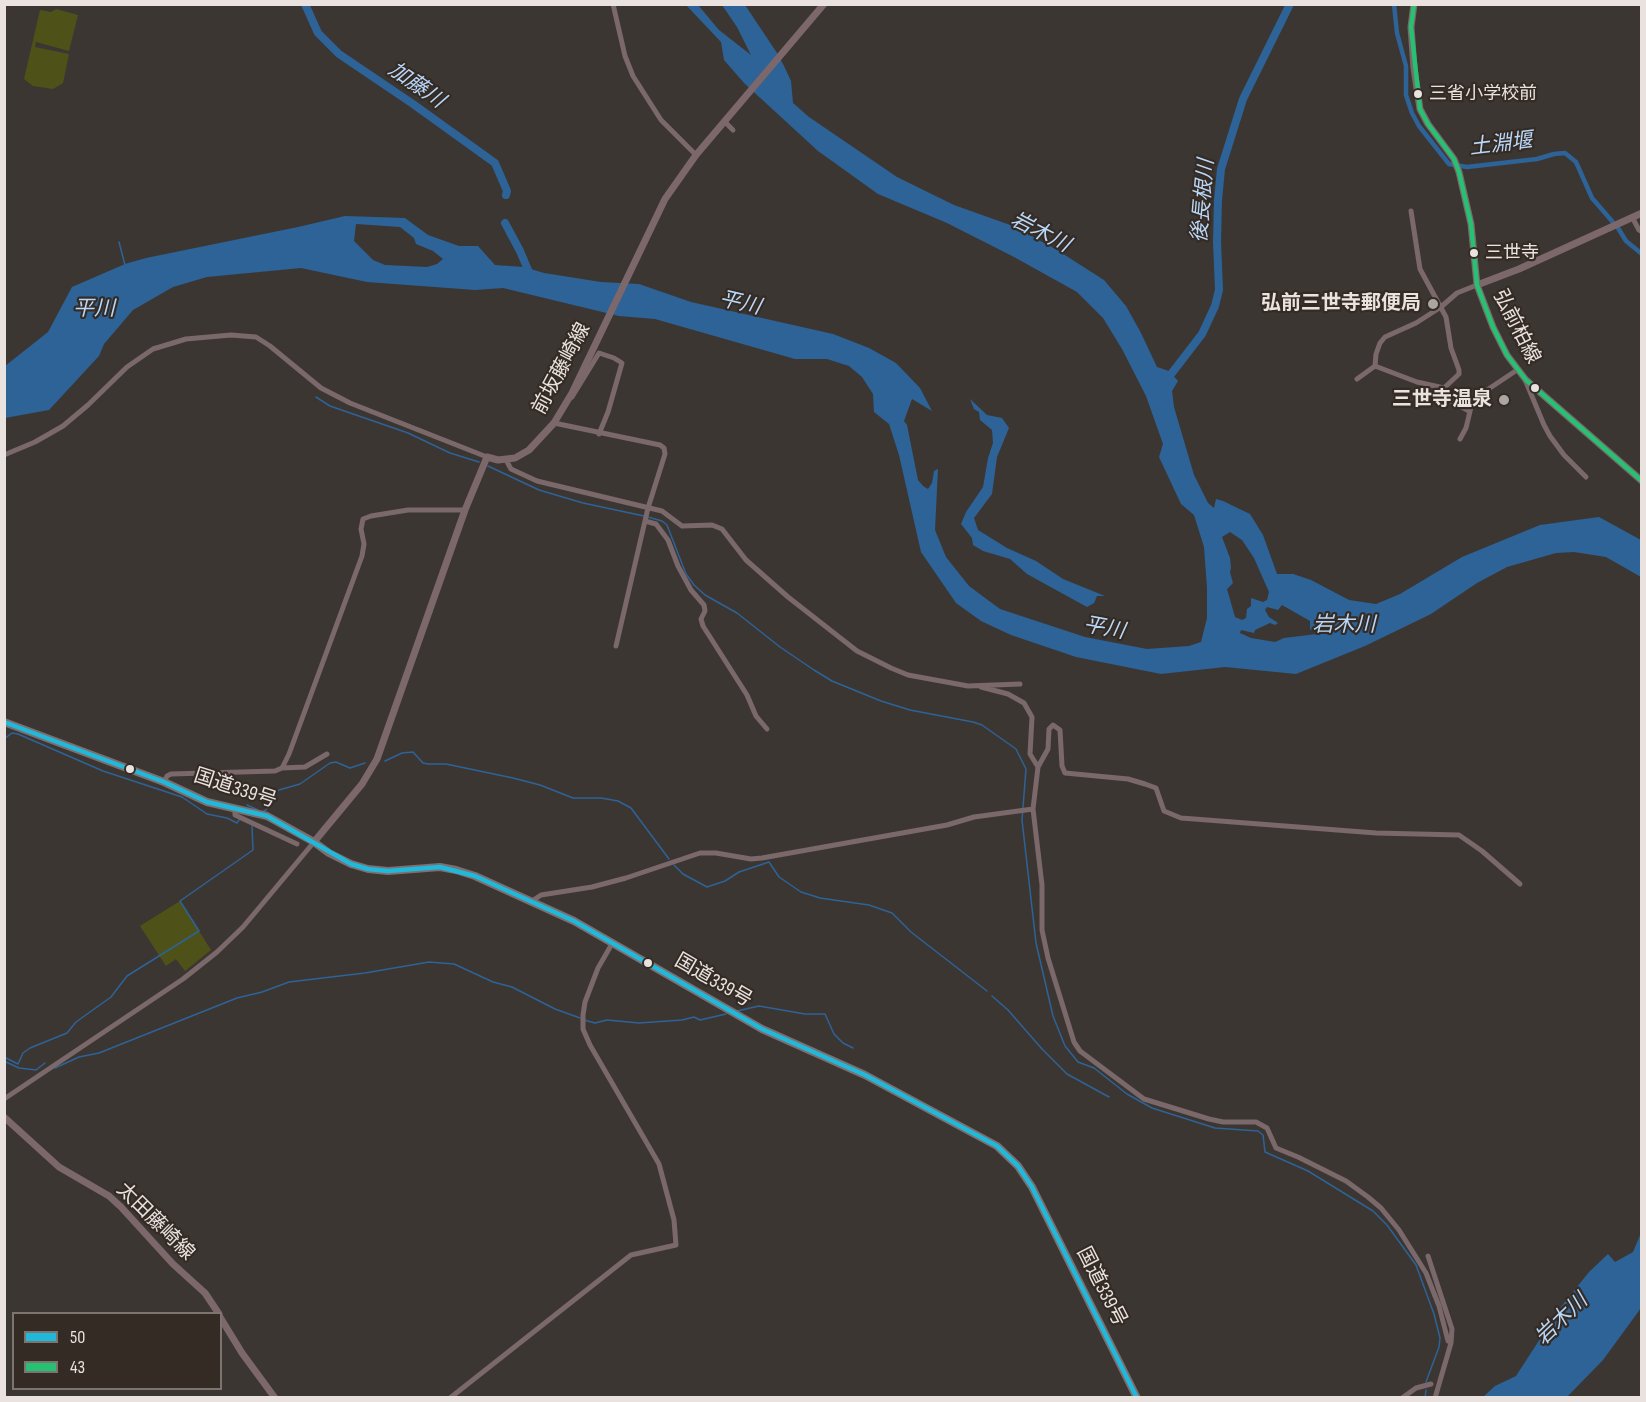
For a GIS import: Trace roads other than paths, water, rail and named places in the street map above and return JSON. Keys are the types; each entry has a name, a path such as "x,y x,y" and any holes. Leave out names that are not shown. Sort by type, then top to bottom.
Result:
{"highway":[{"name":"国道339号","path":"4,722 164,782 207,802 267,816 314,842 340,860 368,869 388,871 440,867 456,870 532,901 613,942 762,1029 865,1075 978,1135 1004,1151 1018,1166 1032,1187 1134,1396"}],"main road":[{"name":"前坂藤崎線","path":"506,460 528,450 554,423 570,397 665,199 696,155 726,123 824,4"},
{"name":"弘前柏線","path":"1414,4 1411,27 1420,109 1428,124 1454,159 1459,172 1471,224 1477,285 1493,327 1517,370 1526,380 1641,481"},
{"path":"1477,285 1519,269 1641,213"},
{"path":"314,842 362,784 377,759 465,510 487,457 506,460"},
{"name":"太田藤崎線","path":"4,1117 59,1167 109,1196 173,1264 205,1293 218,1312"},
{"name":"太田藤崎線","path":"222,1318 242,1353 275,1398"}],"street":[{"path":"613,4 625,56 633,76 661,120 696,155"},
{"path":"726,123 733,130"},
{"path":"1411,211 1420,268 1449,326 1451,348 1459,370 1459,374 1444,388"},
{"path":"1632,217 1641,232"},
{"path":"1376,366 1376,354 1385,337 1416,324 1457,293 1477,285"},
{"path":"4,455 35,442 63,426 127,367 153,349 186,339 231,334 256,338 270,346 321,388 350,403 487,457"},
{"path":"570,397 573,397 577,391 599,353 622,363 599,434"},
{"path":"1357,379 1376,366"},
{"path":"1376,366 1417,382 1444,388"},
{"path":"1460,439 1466,428 1472,402 1517,370"},
{"path":"1526,380 1550,436 1564,455 1586,477"},
{"path":"1444,388 1445,398 1469,411"},
{"path":"554,423 660,445 664,448 665,454 646,515 616,646"},
{"path":"506,460 511,469 537,481 646,515 656,524 668,540 691,590 704,605 705,611 701,620 703,626 766,729"},
{"path":"282,768 290,754 362,556 363,519 408,510 465,510"},
{"path":"646,515 662,511 682,526 712,525 722,529 746,560 857,651 908,675 981,687 1008,694 1024,703 1032,717 1030,754 1038,767"},
{"path":"981,687 1020,684"},
{"path":"1448,1341 1439,1306 1426,1273 1399,1230 1381,1208 1368,1197 1346,1181 1298,1156 1276,1148 1267,1128 1256,1122 1224,1122 1209,1119 1144,1099 1080,1051 1074,1042 1048,958 1042,930 1042,885 1033,809 1038,767 1048,749 1049,729 1053,725 1060,729 1062,766 1065,773 1128,779 1156,788 1164,812 1181,818 1376,833 1459,836 1482,851 1520,884"},
{"path":"164,782 171,774 275,771 282,768 305,767 327,754"},
{"path":"235,809 235,815 297,843"},
{"path":"532,901 541,895 614,881 700,853 716,853 751,859 762,858 947,825 974,817 1033,809"},
{"path":"4,1098 183,979 217,952 243,927 314,842"},
{"path":"450,1398 631,1255 676,1245 674,1221 659,1164 583,1029 585,1002 598,968 613,942"},
{"path":"1428,1256 1452,1329 1451,1343 1436,1398"},
{"path":"1402,1398 1416,1388 1431,1384"}],"water":[{"name":"平川","path":"686,5 698,5 719,30 751,55 737,27 722,5 745,5 784,66 791,81 793,103 809,117 897,177 954,205 1013,226 1057,250 1104,280 1126,306 1157,367 1169,371 1178,381 1172,391 1174,407 1194,475 1208,503 1214,508 1216,499 1250,514 1263,535 1277,574 1293,574 1311,580 1349,600 1376,604 1400,594 1462,557 1540,525 1599,517 1641,540 1641,577 1606,557 1574,552 1556,553 1507,567 1477,583 1431,614 1365,646 1296,674 1225,667 1161,674 1076,657 1011,635 981,621 956,603 921,552 899,455 889,424 874,412 873,394 862,377 849,366 827,359 795,359 655,319 619,316 503,288 475,290 367,282 301,268 207,277 173,287 133,310 104,344 99,356 49,410 5,418 5,366 48,332 72,287 125,264 146,258 345,216 405,218 428,235 459,246 478,246 495,265 524,267 544,273 601,282 639,284 691,302 833,334 869,348 896,363 920,388 932,411 912,399 904,421 907,425 918,480 928,489 932,483 934,471 938,469 935,530 946,557 969,586 1000,609 1085,637 1147,649 1189,646 1201,642 1207,618 1204,547 1194,515 1181,504 1159,457 1163,444 1146,396 1103,318 1077,292 947,223 878,194 818,151 744,83 724,60 721,42","holes":["356,224 400,227 414,238 416,244 433,251 443,259 427,267 385,265 373,260 354,241","1230,532 1242,540 1254,558 1269,592 1267,600 1263,602 1251,598 1251,606 1247,609 1246,618 1242,620 1235,617 1227,589 1233,583 1230,558 1222,537","1282,605 1310,621 1310,629 1317,634 1284,638 1275,642 1251,638 1240,633 1241,630 1254,633 1255,630 1270,623 1275,625 1278,623 1269,617 1265,610 1267,607 1278,610"]},
{"path":"970,399 987,415 1002,418 1009,428 997,457 992,494 974,518 978,530 1007,548 1036,561 1063,579 1105,596 1097,596 1094,603 1087,607 1027,574 1010,559 983,551 973,545 972,538 961,524 966,512 983,487 993,443 992,430 980,420 979,412 974,409"},
{"name":"岩木川","path":"1641,1233 1641,1308 1603,1360 1567,1397 1483,1397 1495,1386 1516,1376 1560,1308 1589,1272 1608,1254 1615,1262 1633,1252"}],"waterway":[{"name":"加藤川","path":"305,4 318,33 339,54 495,163 507,191 506,195"},
{"name":"後長根川","path":"1165,382 1202,334 1215,306 1219,290 1217,242 1221,169 1243,99 1290,4"},
{"name":"土淵堰","path":"1394,4 1397,33 1406,66 1406,95 1412,113 1419,126 1449,164 1467,167 1537,159 1565,153 1576,162 1592,198 1626,241 1642,254"},
{"name":"加藤川","path":"505,223 531,277"},
{"path":"119,242 125,265"},
{"path":"316,397 330,406 408,433 450,453 479,462"},
{"path":"488,466 539,490 583,503 644,516"},
{"path":"648,517 667,525 686,574 694,585 705,595 737,613 814,670 832,681 881,701 910,710 982,725 1016,749 1026,769 1022,820 1036,943 1053,1016 1065,1046 1078,1062 1094,1068 1127,1094 1152,1108 1215,1128 1258,1131 1263,1135 1265,1152 1308,1171 1373,1211 1387,1225 1416,1265 1434,1314 1440,1338 1439,1347 1426,1382"},
{"path":"4,739 12,733 18,734 103,771 182,797 207,814 227,818 237,823 239,820"},
{"path":"385,761 402,753 413,752 423,763 446,764 513,778 540,785 573,798 601,798 618,801 631,808 669,859"},
{"path":"262,812 266,810 272,795 279,790 300,784 330,763 336,762 350,768 365,763"},
{"path":"247,805 258,810"},
{"path":"4,1057 18,1064 23,1053 30,1048 67,1033 76,1022 111,997 127,976 199,931 180,901 253,850 252,826"},
{"path":"674,865 683,874 707,887 725,881 739,872 769,862 779,877 801,892 820,898 869,905 892,913 911,932 987,991"},
{"path":"55,1068 237,998 289,982 365,973 429,962 454,964 580,1018"},
{"path":"992,996 1008,1010 1067,1074 1109,1097"},
{"path":"737,1011 759,1006 805,1014 825,1014 834,1034 843,1043 853,1048"},
{"path":"584,1020 595,1023 607,1020 639,1023 694,1017 700,1020 726,1014"},
{"path":"4,1061 19,1068 36,1070 45,1063"},
{"path":"1425,1398 1426,1390"}],"place":[{"name":"三省小学校前","path":"1418,94"},
{"name":"三世寺","path":"1474,253"},
{"name":"弘前三世寺郵便局","path":"1433,304"},
{"name":"三世寺温泉","path":"1504,400"}]}
